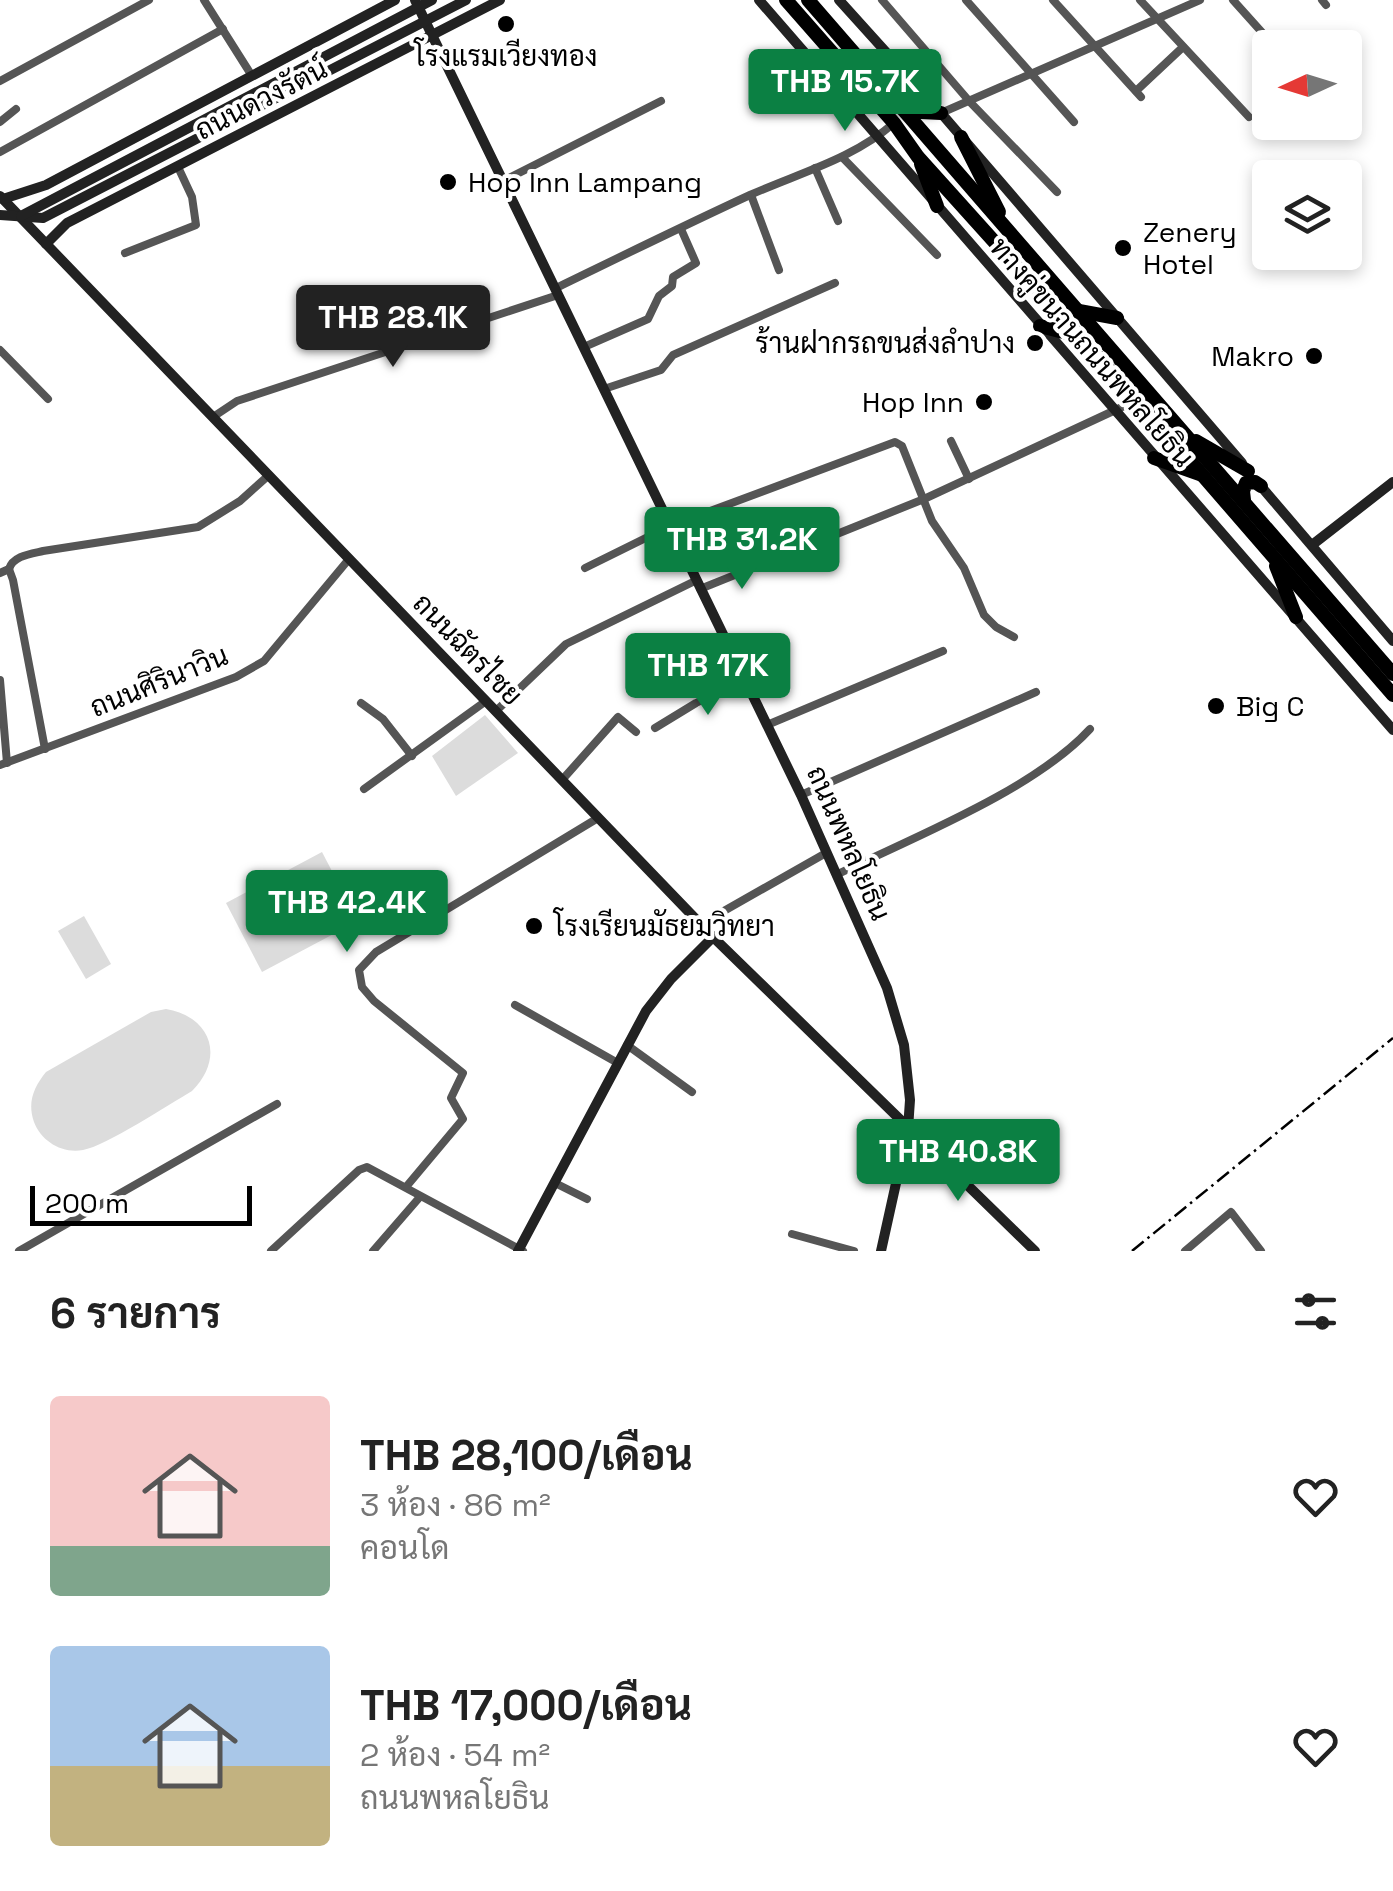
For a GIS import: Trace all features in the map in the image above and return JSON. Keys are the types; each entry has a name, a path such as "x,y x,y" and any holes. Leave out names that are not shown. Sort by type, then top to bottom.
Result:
{"highway":[{"path":"786,0 894,123 918,157 1080,336 1187,436 1393,674"},
{"path":"808,0 1078,311 1202,475 1393,696"},
{"path":"896,101 921,112 941,113"},
{"path":"961,137 1008,230"},
{"path":"918,157 936,206"},
{"path":"1078,311 1117,318"},
{"path":"1040,326 1080,336"},
{"path":"1187,436 1248,470"},
{"path":"1157,462 1202,475"},
{"path":"1245,502 1243,486 1250,482 1261,486"},
{"path":"1271,554 1296,617"}],"main road":[{"path":"2,198 46,185 395,0"},
{"path":"20,216 417,4 432,0"},
{"path":"0,215 43,218 466,0"},
{"name":"ถนนดวงรัตน์","path":"46,244 67,223 500,0"},
{"name":"ทางคู่ขนานถนนพหลโยธิน","path":"760,0 1113,412 1393,730"},
{"name":"ทางคู่ขนานถนนพหลโยธิน","path":"839,0 941,113 1393,641"},
{"name":"ถนนพหลโยธิน","path":"417,4 801,795 887,988 903,1040 910,1100 908,1129 881,1251"},
{"path":"215,96 236,137"},
{"name":"ถนนฉัตรไชย","path":"2,198 700,924 908,1129"},
{"path":"1312,545 1393,482"},
{"path":"520,1250 616,1062 646,1012 671,979 713,937"},
{"path":"908,1129 1036,1251"}],"street":[{"path":"0,81 149,0"},
{"path":"204,0 252,76"},
{"path":"882,0 970,102 1057,192"},
{"path":"966,0 1074,122"},
{"path":"1053,0 1139,94 1182,46"},
{"path":"1140,0 1249,118"},
{"path":"941,113 1200,0"},
{"path":"1233,0 1260,30"},
{"path":"0,152 222,29"},
{"path":"503,181 661,100"},
{"path":"0,122 16,109"},
{"path":"213,418 237,400 557,292 681,228 842,157 894,123"},
{"path":"842,157 937,254"},
{"path":"125,253 196,224 192,197 178,166"},
{"path":"816,168 838,221"},
{"path":"751,195 778,270"},
{"path":"584,347 648,319 658,296 672,286 673,277 696,263 681,228"},
{"path":"604,390 661,370 674,355 835,283"},
{"path":"0,350 48,399"},
{"path":"496,711 566,644 698,584 924,500 1142,395"},
{"path":"950,441 969,479"},
{"path":"586,568 670,526 895,442 902,446 932,521 971,582 984,615 1014,637"},
{"path":"45,750 4,571 18,558 43,551 208,524 268,475"},
{"name":"ถนนศิรินาวิน","path":"4,764 236,677 264,661 349,558"},
{"path":"767,725 943,651"},
{"path":"0,680 4,764"},
{"path":"655,728 745,680"},
{"path":"801,795 1036,692"},
{"path":"364,789 486,701"},
{"path":"361,703 383,719 412,756"},
{"path":"562,780 619,717 636,732"},
{"path":"836,875 1007,789 1066,751 1090,729"},
{"path":"406,1187 463,1119 451,1098 463,1073 374,1001 362,988 359,970 376,952 598,818"},
{"path":"700,924 826,852"},
{"path":"514,1005 616,1062"},
{"path":"626,1045 692,1092"},
{"path":"19,1251 276,1104"},
{"path":"271,1251 359,1170 367,1167 520,1250"},
{"path":"555,1183 588,1199"},
{"path":"373,1251 419,1198"},
{"path":"1185,1251 1231,1212 1261,1251"},
{"path":"792,1234 854,1251"}],"shaded area":[{"path":"485,715 518,753 456,796 432,756"},
{"path":"322,852 358,921 262,972 226,903"},
{"path":"84,916 111,964 86,979 58,931"},
{"path":"166,1009 194,1021 209,1041 208,1065 192,1091 93,1147 67,1150 47,1140 37,1129 31,1108 35,1089 46,1072 151,1012"}],"railway":[{"path":"1132,1251 1393,1038"}],"place":[{"name":"โรงแรมเวียงทอง","path":"506,24"},
{"name":"Hop Inn Lampang","path":"448,182"},
{"name":"Zenery Hotel","path":"1123,248"},
{"name":"ร้านฝากรถขนส่งลำปาง","path":"1035,343"},
{"name":"Makro","path":"1314,356"},
{"name":"Hop Inn","path":"984,402"},
{"name":"Big C","path":"1216,706"},
{"name":"โรงเรียนมัธยมวิทยา","path":"534,926"}]}
